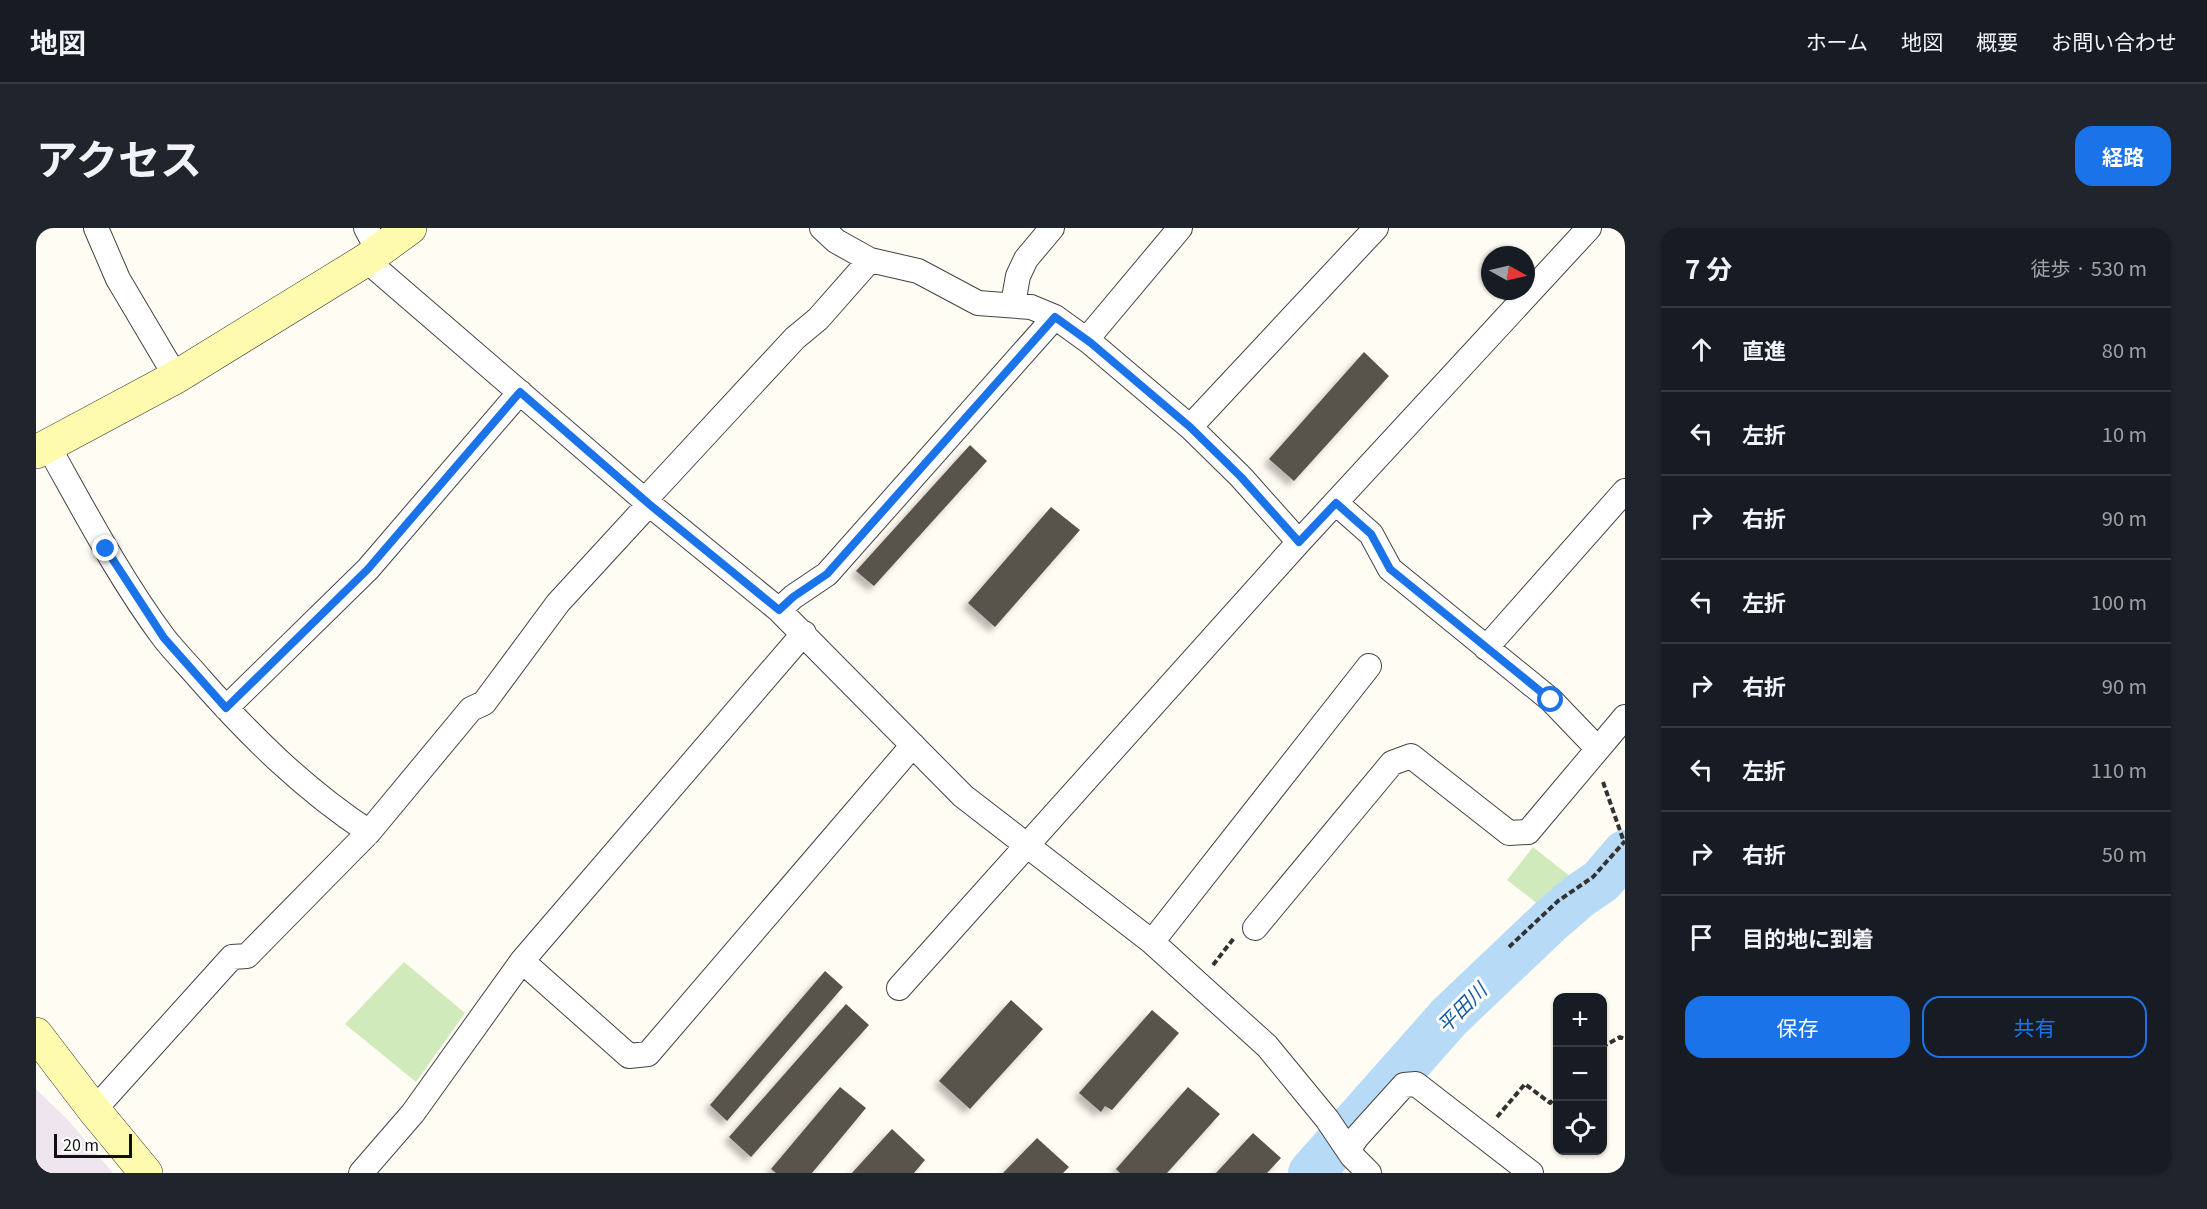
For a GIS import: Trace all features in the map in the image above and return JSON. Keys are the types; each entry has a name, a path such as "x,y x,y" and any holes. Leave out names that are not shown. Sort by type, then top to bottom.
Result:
{"street":[{"path":"96,228 118,279 176,377"},
{"path":"369,832 334,809 287,769 226,708 164,638 42,449 176,377 370,247 410,228"},
{"path":"822,228 836,241 870,260 918,272 978,303 1031,307 1055,317 1087,339 1190,427 1241,477 1299,542"},
{"path":"1013,304 1018,276 1026,260 1052,228"},
{"path":"1087,339 1180,228"},
{"path":"1190,427 1376,228"},
{"path":"899,988 1299,542 1589,228"},
{"path":"370,247 520,392 804,633 963,796 1152,942 1267,1046 1369,1173"},
{"path":"94,1110 232,957 247,956 369,832 471,709 484,702 558,603 795,338 818,319 870,260"},
{"path":"779,610 793,597 827,574 1055,317"},
{"path":"226,708 368,569 520,392"},
{"path":"1486,648 1625,491"},
{"path":"1336,503 1371,534 1390,569 1551,700 1593,753"},
{"path":"362,1173 413,1113 522,961 804,633"},
{"path":"1152,942 1369,666"},
{"path":"1255,928 1288,905 1392,763 1411,756 1509,833 1528,832 1625,717"},
{"path":"522,961 629,1056 648,1054 913,745"},
{"path":"36,1034 146,1173"},
{"path":"1343,1142 1357,1137 1404,1085 1416,1084 1532,1173"}],"path":[{"path":"1509,947 1558,901 1593,877 1624,842 1593,753"},
{"path":"1198,984 1241,930 1255,928"},
{"path":"1607,1044 1620,1037 1625,1038"},
{"path":"1482,1134 1525,1084 1550,1103 1553,1100"}],"shaded area":[{"path":"36,1089 68,1120 113,1173 36,1173"}],"green space":[{"path":"1533,847 1576,881 1557,894 1543,908 1507,880"},
{"path":"404,962 465,1013 416,1082 345,1024"}],"building":[{"path":"1364,352 1389,376 1294,481 1269,459"},
{"path":"970,445 987,461 874,586 856,571"},
{"path":"1051,507 1080,530 995,627 968,603"},
{"path":"825,971 843,987 727,1121 710,1105"},
{"path":"1011,1000 1043,1029 970,1109 939,1081"},
{"path":"846,1004 869,1025 751,1157 729,1137"},
{"path":"1152,1010 1179,1033 1112,1110 1105,1106 1101,1112 1079,1093"},
{"path":"840,1087 866,1108 812,1173 776,1173 771,1169"},
{"path":"1188,1087 1220,1114 1167,1173 1120,1173 1116,1169"},
{"path":"892,1129 925,1160 914,1173 852,1173"},
{"path":"1253,1133 1281,1158 1267,1173 1216,1173"},
{"path":"1037,1138 1069,1167 1063,1173 1003,1173"}],"waterway":[{"name":"平田川","path":"1311,1173 1449,1017 1550,921 1601,881 1625,853"}],"route":[{"path":"106,549 164,638 226,708 368,569 520,392 649,504 779,610 793,597 827,574 1055,317 1091,343 1190,427 1241,477 1299,542 1336,503 1371,534 1390,569 1551,700"}]}
